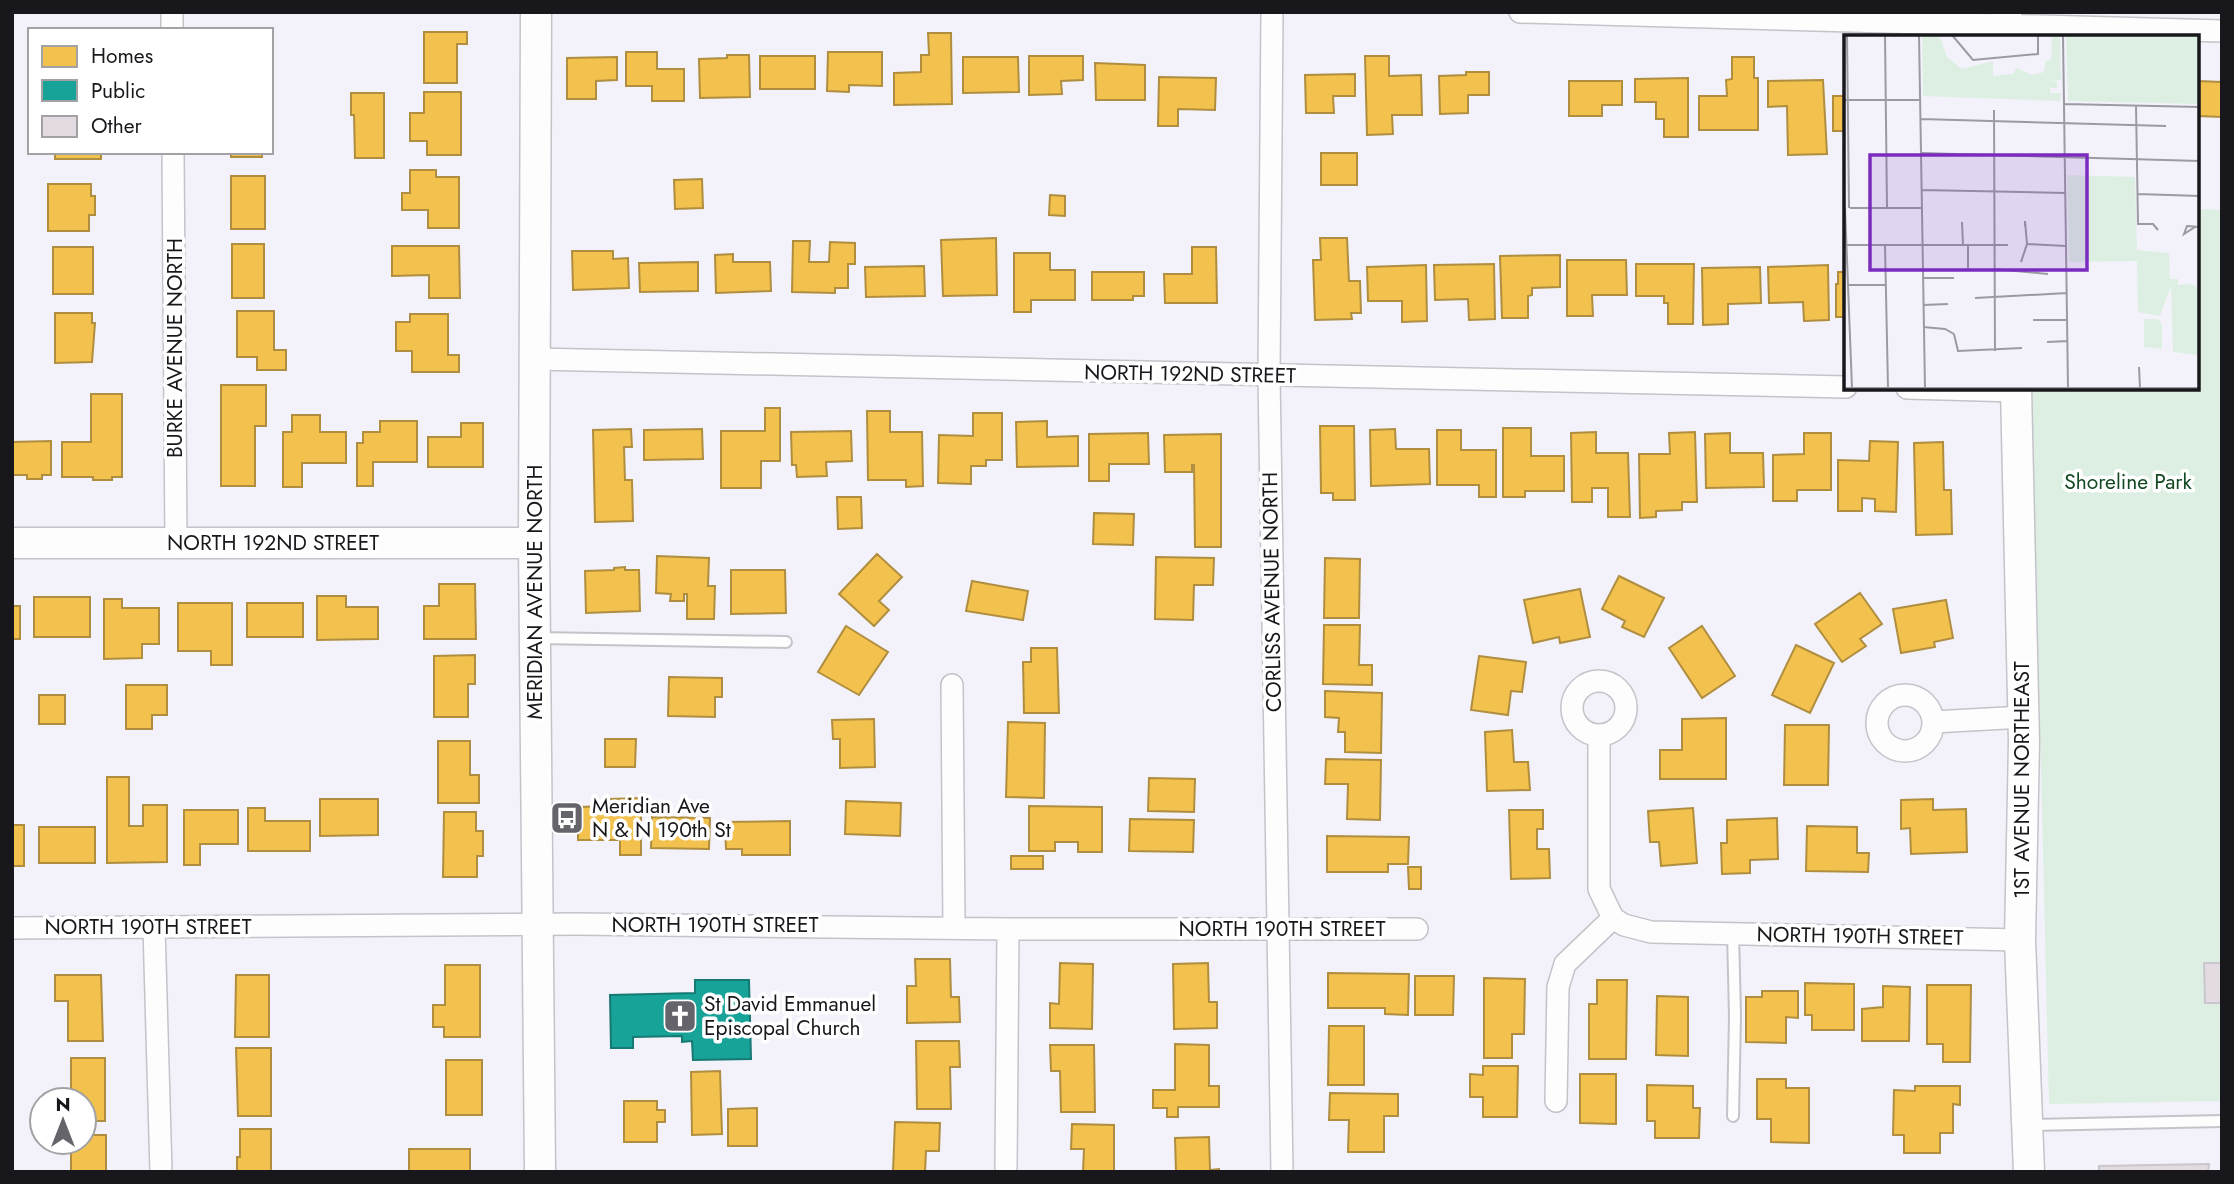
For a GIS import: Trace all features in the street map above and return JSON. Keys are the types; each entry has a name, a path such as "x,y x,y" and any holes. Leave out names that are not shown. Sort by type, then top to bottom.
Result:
{"street":[{"name":"MERIDIAN AVENUE NORTH","path":"536,12 534,543 540,1172"},
{"name":"CORLISS AVENUE NORTH","path":"1272,12 1269,376 1282,1172"},
{"path":"1520,12 2222,30"},
{"name":"BURKE AVENUE NORTH","path":"173,154 176,543"},
{"name":"NORTH 192ND STREET","path":"535,359 1844,387"},
{"name":"1ST AVENUE NORTHEAST","path":"2016,390 2024,717 2020,940 2029,1172"},
{"name":"NORTH 192ND STREET","path":"12,543 534,543"},
{"path":"952,685 954,927"},
{"path":"1933,722 2024,717"},
{"path":"1556,1101 1558,987 1565,964 1614,918 1600,889 1599,735"},
{"name":"NORTH 190TH STREET","path":"1614,918 1624,925 1651,932 2020,940"},
{"name":"NORTH 190TH STREET","path":"12,928 537,925 1417,929"},
{"path":"155,927 161,1172"},
{"path":"1006,1168 1008,929"}],"lane":[{"path":"535,638 786,642"},
{"path":"1733,933 1733,1116"},
{"path":"2027,1125 2222,1121"}],"green space":[{"name":"Shoreline Park","path":"2199,209 2222,210 2222,1101 2049,1104 2032,390 2199,390"}],"building: Homes":[{"path":"424,32 467,32 467,44 457,44 457,83 424,83"},
{"path":"928,33 951,33 952,104 894,105 894,73 921,72 921,55 929,55"},
{"path":"626,52 657,52 657,69 684,69 684,101 652,101 652,86 626,86"},
{"path":"828,52 882,52 882,86 849,85 849,92 827,91"},
{"path":"727,55 749,55 750,97 700,98 699,59 727,58"},
{"path":"760,56 815,56 815,89 760,89"},
{"path":"1029,56 1083,56 1083,80 1061,81 1062,94 1029,95"},
{"path":"1365,56 1389,56 1389,76 1421,75 1422,115 1392,115 1393,134 1367,135"},
{"path":"617,57 617,80 596,81 596,99 567,99 567,58"},
{"path":"963,57 1018,57 1019,92 963,93"},
{"path":"1732,57 1754,57 1754,78 1758,78 1758,130 1699,130 1699,96 1727,96 1726,80 1732,79"},
{"path":"1095,63 1145,65 1145,100 1096,100"},
{"path":"1466,72 1489,72 1489,95 1468,95 1468,113 1440,114 1439,76 1466,75"},
{"path":"1355,74 1355,96 1333,96 1334,113 1306,113 1305,75"},
{"path":"1159,77 1216,78 1215,110 1178,109 1178,126 1158,126"},
{"path":"1688,78 1688,137 1664,137 1664,119 1656,119 1656,102 1635,102 1635,79"},
{"path":"1823,80 1827,154 1788,155 1787,106 1768,107 1768,81"},
{"path":"1569,81 1622,81 1622,105 1602,105 1602,116 1569,116"},
{"path":"2199,81 2222,82 2222,117 2199,116"},
{"path":"424,92 461,92 461,155 427,155 427,141 410,141 410,113 424,113"},
{"path":"351,93 384,93 384,158 355,158"},
{"path":"1833,96 1844,96 1844,131 1833,131"},
{"path":"1321,153 1357,153 1357,185 1321,185"},
{"path":"55,154 101,154 101,159 55,159"},
{"path":"231,154 262,154 262,157 231,157"},
{"path":"410,170 436,170 436,177 459,177 459,228 428,228 428,210 402,210 402,193 410,193"},
{"path":"231,176 265,176 265,229 231,229"},
{"path":"702,179 703,208 675,209 674,180"},
{"path":"48,184 91,184 91,196 95,196 95,215 89,215 89,231 48,231"},
{"path":"1050,195 1065,196 1065,216 1049,215"},
{"path":"996,238 997,295 943,296 941,240"},
{"path":"1320,238 1347,238 1349,281 1360,281 1361,313 1351,313 1352,319 1315,320 1313,260 1321,260"},
{"path":"793,241 810,241 809,262 829,262 830,242 855,243 855,264 848,264 848,288 835,288 835,293 792,292"},
{"path":"232,244 264,244 264,298 232,298"},
{"path":"392,246 459,246 460,298 429,298 429,275 392,276"},
{"path":"53,247 93,247 93,294 53,294"},
{"path":"1192,247 1216,247 1217,303 1165,303 1164,274 1192,274"},
{"path":"572,251 613,251 613,259 628,258 629,288 573,290"},
{"path":"1014,253 1050,253 1050,270 1075,270 1075,300 1031,300 1031,312 1014,312"},
{"path":"733,254 733,262 770,262 771,291 716,293 715,255"},
{"path":"1560,255 1560,287 1532,288 1532,295 1528,296 1528,318 1502,318 1500,256"},
{"path":"1567,260 1626,260 1627,295 1592,295 1593,316 1567,316"},
{"path":"698,262 698,291 640,292 639,263"},
{"path":"1494,264 1495,319 1469,320 1468,299 1435,300 1434,265"},
{"path":"1636,264 1694,264 1693,324 1668,324 1668,303 1664,303 1664,296 1636,296"},
{"path":"1426,265 1427,321 1402,322 1402,301 1368,301 1367,267"},
{"path":"1828,265 1829,320 1804,321 1803,302 1769,303 1768,267"},
{"path":"924,266 925,296 866,297 865,267"},
{"path":"1760,267 1761,303 1728,304 1728,324 1703,325 1702,268"},
{"path":"1092,272 1144,272 1144,296 1133,296 1133,300 1092,300"},
{"path":"1838,272 1844,272 1844,317 1836,317"},
{"path":"237,311 274,311 274,350 286,350 286,370 257,370 257,357 237,357"},
{"path":"55,313 92,313 92,323 95,323 92,362 55,363"},
{"path":"410,314 448,314 448,355 459,355 459,372 412,372 412,351 396,351 396,322 410,322"},
{"path":"221,385 266,385 266,426 255,426 255,486 221,486"},
{"path":"91,394 122,394 122,477 93,480 93,477 62,477 62,442 91,442"},
{"path":"765,408 780,408 780,461 761,461 761,488 721,488 721,431 765,431"},
{"path":"867,411 890,411 890,432 922,432 923,486 906,487 906,480 868,480"},
{"path":"973,413 1002,413 1002,460 986,460 986,466 971,466 971,484 938,483 939,435 973,436"},
{"path":"292,415 320,415 320,432 346,432 346,463 302,463 302,487 283,487 283,432 292,432"},
{"path":"380,421 417,421 417,462 373,462 373,486 357,486 357,443 363,443 363,432 380,432"},
{"path":"1047,421 1047,437 1078,436 1078,466 1017,467 1016,422"},
{"path":"461,423 483,423 483,467 428,467 428,437 461,437"},
{"path":"1320,426 1354,426 1355,500 1333,500 1333,493 1321,493"},
{"path":"1503,428 1531,428 1531,456 1564,456 1564,491 1525,491 1525,497 1503,497"},
{"path":"631,429 632,447 624,447 625,480 632,480 633,521 595,522 593,430"},
{"path":"702,429 703,459 644,460 644,430"},
{"path":"1395,429 1396,449 1429,449 1430,484 1371,486 1370,430"},
{"path":"1437,430 1461,430 1461,450 1496,450 1496,497 1479,497 1479,485 1437,485"},
{"path":"851,431 852,461 826,462 827,476 797,477 796,465 792,465 791,432"},
{"path":"1596,432 1596,453 1628,453 1630,517 1608,517 1608,488 1592,488 1592,502 1572,502 1571,433"},
{"path":"1695,432 1697,502 1682,502 1682,510 1656,511 1656,517 1640,518 1639,454 1670,454 1669,433"},
{"path":"1148,433 1149,464 1109,464 1109,481 1089,481 1089,434"},
{"path":"1730,433 1730,453 1763,453 1764,487 1706,488 1705,434"},
{"path":"1804,433 1831,433 1831,490 1797,490 1797,501 1773,501 1773,455 1804,454"},
{"path":"1221,434 1221,547 1195,547 1194,465 1192,472 1165,472 1164,435"},
{"path":"51,441 51,475 42,475 42,479 27,479 27,475 12,475 12,442"},
{"path":"1870,441 1898,442 1896,512 1875,511 1875,499 1862,498 1862,511 1838,511 1838,460 1869,461"},
{"path":"1943,442 1944,490 1951,490 1952,534 1916,535 1914,443"},
{"path":"837,497 861,497 862,528 838,529"},
{"path":"1094,513 1134,514 1133,545 1093,544"},
{"path":"877,554 902,577 879,601 889,610 874,626 839,594"},
{"path":"657,556 709,558 708,586 715,586 714,619 687,619 687,594 684,594 684,601 670,601 671,594 656,593"},
{"path":"1156,557 1214,558 1213,585 1194,585 1193,620 1155,619"},
{"path":"1325,558 1360,559 1359,618 1324,618"},
{"path":"625,567 625,570 639,570 640,611 586,613 585,571"},
{"path":"731,570 785,570 786,613 731,614"},
{"path":"1619,576 1664,598 1644,637 1622,627 1625,621 1602,609"},
{"path":"972,581 1028,591 1023,620 966,611"},
{"path":"439,584 475,584 476,639 424,639 424,606 439,606"},
{"path":"1580,589 1590,637 1560,643 1559,637 1533,643 1524,600"},
{"path":"1860,593 1882,624 1860,639 1866,646 1842,662 1815,624"},
{"path":"317,596 346,596 346,607 378,607 378,639 317,640"},
{"path":"34,597 90,597 90,637 34,637"},
{"path":"104,599 122,599 122,608 159,608 159,644 142,644 142,658 104,659"},
{"path":"1946,600 1953,638 1934,642 1935,647 1901,653 1893,609"},
{"path":"178,603 232,603 232,665 211,665 211,651 178,651"},
{"path":"247,603 303,603 303,637 247,637"},
{"path":"12,606 20,606 20,639 12,639"},
{"path":"1324,625 1360,625 1359,665 1372,665 1372,685 1323,684"},
{"path":"846,626 888,652 859,695 818,672"},
{"path":"1702,626 1735,676 1702,698 1669,648"},
{"path":"1796,645 1834,663 1810,713 1772,695"},
{"path":"1031,648 1057,648 1059,713 1024,713 1023,662 1031,662"},
{"path":"475,655 475,684 468,684 468,717 434,717 434,656"},
{"path":"1479,656 1526,662 1522,692 1511,691 1508,715 1471,710"},
{"path":"669,677 722,678 722,697 715,697 715,717 668,716"},
{"path":"126,685 167,685 167,715 152,715 152,729 126,729"},
{"path":"1325,691 1382,693 1381,753 1345,752 1345,732 1338,732 1339,718 1325,717"},
{"path":"39,695 65,695 65,724 39,724"},
{"path":"1726,718 1726,779 1660,779 1660,750 1682,750 1682,719"},
{"path":"874,719 875,767 840,768 840,739 833,739 832,720"},
{"path":"1008,722 1045,723 1044,798 1006,797"},
{"path":"1785,725 1829,725 1828,785 1784,785"},
{"path":"1512,730 1514,762 1528,762 1530,790 1487,791 1485,732"},
{"path":"605,739 636,739 635,767 605,767"},
{"path":"438,741 470,741 470,775 479,775 479,803 438,803"},
{"path":"1326,759 1381,760 1380,820 1347,819 1348,784 1325,784"},
{"path":"107,777 129,777 129,826 143,826 143,805 167,805 167,862 107,863"},
{"path":"1149,778 1195,779 1194,812 1148,811"},
{"path":"641,798 641,855 620,855 620,840 578,840 578,807 611,806 610,799"},
{"path":"320,799 378,799 378,835 320,836"},
{"path":"1933,799 1933,810 1966,809 1967,852 1911,854 1910,828 1901,829 1901,800"},
{"path":"846,801 901,803 900,836 845,834"},
{"path":"1029,806 1102,807 1102,852 1078,852 1078,842 1055,842 1055,851 1029,851"},
{"path":"248,808 265,808 265,821 310,821 310,851 248,851"},
{"path":"1693,808 1697,863 1661,866 1659,842 1650,842 1648,811"},
{"path":"184,810 238,810 238,844 200,844 200,865 184,865"},
{"path":"1509,810 1543,810 1543,829 1537,829 1537,849 1549,849 1550,878 1511,879"},
{"path":"444,812 476,812 476,831 483,831 483,856 477,856 477,877 443,877"},
{"path":"652,817 710,818 709,849 651,848"},
{"path":"1777,818 1778,859 1750,860 1750,873 1722,874 1721,843 1727,843 1727,820"},
{"path":"1130,819 1194,820 1193,852 1129,851"},
{"path":"790,821 790,855 742,855 742,849 726,849 725,822"},
{"path":"12,825 24,825 24,866 12,866"},
{"path":"1807,826 1857,827 1857,853 1869,853 1868,872 1806,871"},
{"path":"39,827 95,827 95,863 39,863"},
{"path":"1327,836 1409,837 1408,864 1388,864 1388,872 1327,872"},
{"path":"1011,856 1043,856 1043,869 1011,869"},
{"path":"1408,867 1421,867 1421,889 1409,889"},
{"path":"915,959 950,959 951,997 959,997 960,1022 907,1023 907,986 916,986"},
{"path":"1060,963 1093,964 1092,1029 1050,1028 1050,1003 1059,1004"},
{"path":"1208,963 1209,1002 1217,1002 1217,1028 1174,1029 1173,964"},
{"path":"445,965 480,965 480,1037 444,1037 444,1027 433,1027 433,1005 445,1005"},
{"path":"1328,973 1409,974 1408,1015 1385,1014 1385,1008 1328,1008"},
{"path":"55,975 101,975 103,1041 68,1041 68,1001 55,1001"},
{"path":"236,975 269,975 269,1037 235,1037"},
{"path":"1415,976 1454,976 1453,1015 1415,1015"},
{"path":"1484,978 1525,979 1524,1034 1512,1034 1512,1058 1484,1058"},
{"path":"1597,980 1627,980 1626,1059 1589,1059 1589,1004 1597,1004"},
{"path":"1805,983 1854,984 1854,1030 1812,1030 1812,1015 1805,1015"},
{"path":"1927,985 1971,985 1970,1062 1943,1062 1943,1044 1927,1044"},
{"path":"1883,986 1910,987 1909,1041 1862,1041 1862,1009 1883,1007"},
{"path":"1762,991 1798,991 1798,1018 1786,1017 1786,1043 1746,1042 1746,997 1762,997"},
{"path":"1657,996 1688,997 1688,1056 1656,1055"},
{"path":"1329,1026 1364,1026 1364,1085 1328,1085"},
{"path":"916,1041 959,1041 960,1067 950,1067 951,1109 917,1109"},
{"path":"1175,1044 1209,1045 1209,1086 1219,1086 1219,1107 1178,1107 1178,1117 1167,1117 1167,1108 1153,1108 1153,1090 1175,1090"},
{"path":"1050,1045 1094,1045 1095,1112 1061,1112 1060,1071 1051,1071"},
{"path":"236,1048 271,1048 271,1116 238,1116"},
{"path":"71,1058 105,1058 105,1121 98,1121 98,1086 71,1086"},
{"path":"446,1060 482,1060 482,1115 446,1115"},
{"path":"1483,1066 1518,1066 1517,1117 1483,1117 1483,1097 1470,1097 1470,1074 1483,1075"},
{"path":"720,1071 722,1134 692,1135 691,1072"},
{"path":"1580,1074 1616,1074 1616,1124 1580,1123"},
{"path":"1757,1079 1786,1079 1786,1088 1809,1088 1809,1143 1771,1142 1771,1119 1757,1119"},
{"path":"1647,1085 1693,1086 1693,1108 1700,1108 1699,1138 1655,1138 1655,1121 1647,1121"},
{"path":"1915,1086 1960,1086 1960,1105 1953,1104 1953,1133 1940,1133 1940,1153 1904,1153 1904,1135 1893,1135 1894,1090 1915,1091"},
{"path":"1330,1093 1398,1094 1398,1116 1384,1116 1384,1152 1348,1152 1349,1120 1329,1120"},
{"path":"624,1101 657,1101 657,1110 665,1110 665,1122 657,1122 657,1142 624,1142"},
{"path":"757,1108 757,1146 728,1146 728,1109"},
{"path":"895,1122 940,1123 939,1151 926,1151 925,1172 893,1172"},
{"path":"1072,1124 1114,1125 1114,1172 1083,1172 1084,1149 1071,1149"},
{"path":"240,1129 271,1129 271,1172 237,1172"},
{"path":"98,1135 106,1135 106,1172 71,1172 71,1156 98,1156"},
{"path":"1209,1137 1210,1170 1219,1169 1219,1172 1176,1172 1175,1138"},
{"path":"409,1149 470,1149 470,1172 409,1172"}],"building: Public":[{"name":"St David Emmanuel Episcopal Church","path":"695,980 749,980 751,1059 693,1060 692,1041 682,1042 682,1036 633,1037 633,1048 611,1048 610,995 695,993"}],"building: Other":[{"path":"2204,963 2222,963 2222,1003 2205,1003"},
{"path":"2209,1164 2208,1172 2099,1172 2099,1166"}],"place":[{"name":"Meridian Ave N & N 190th St","path":"567,818"},
{"name":"St David Emmanuel Episcopal Church","path":"680,1016"}]}
